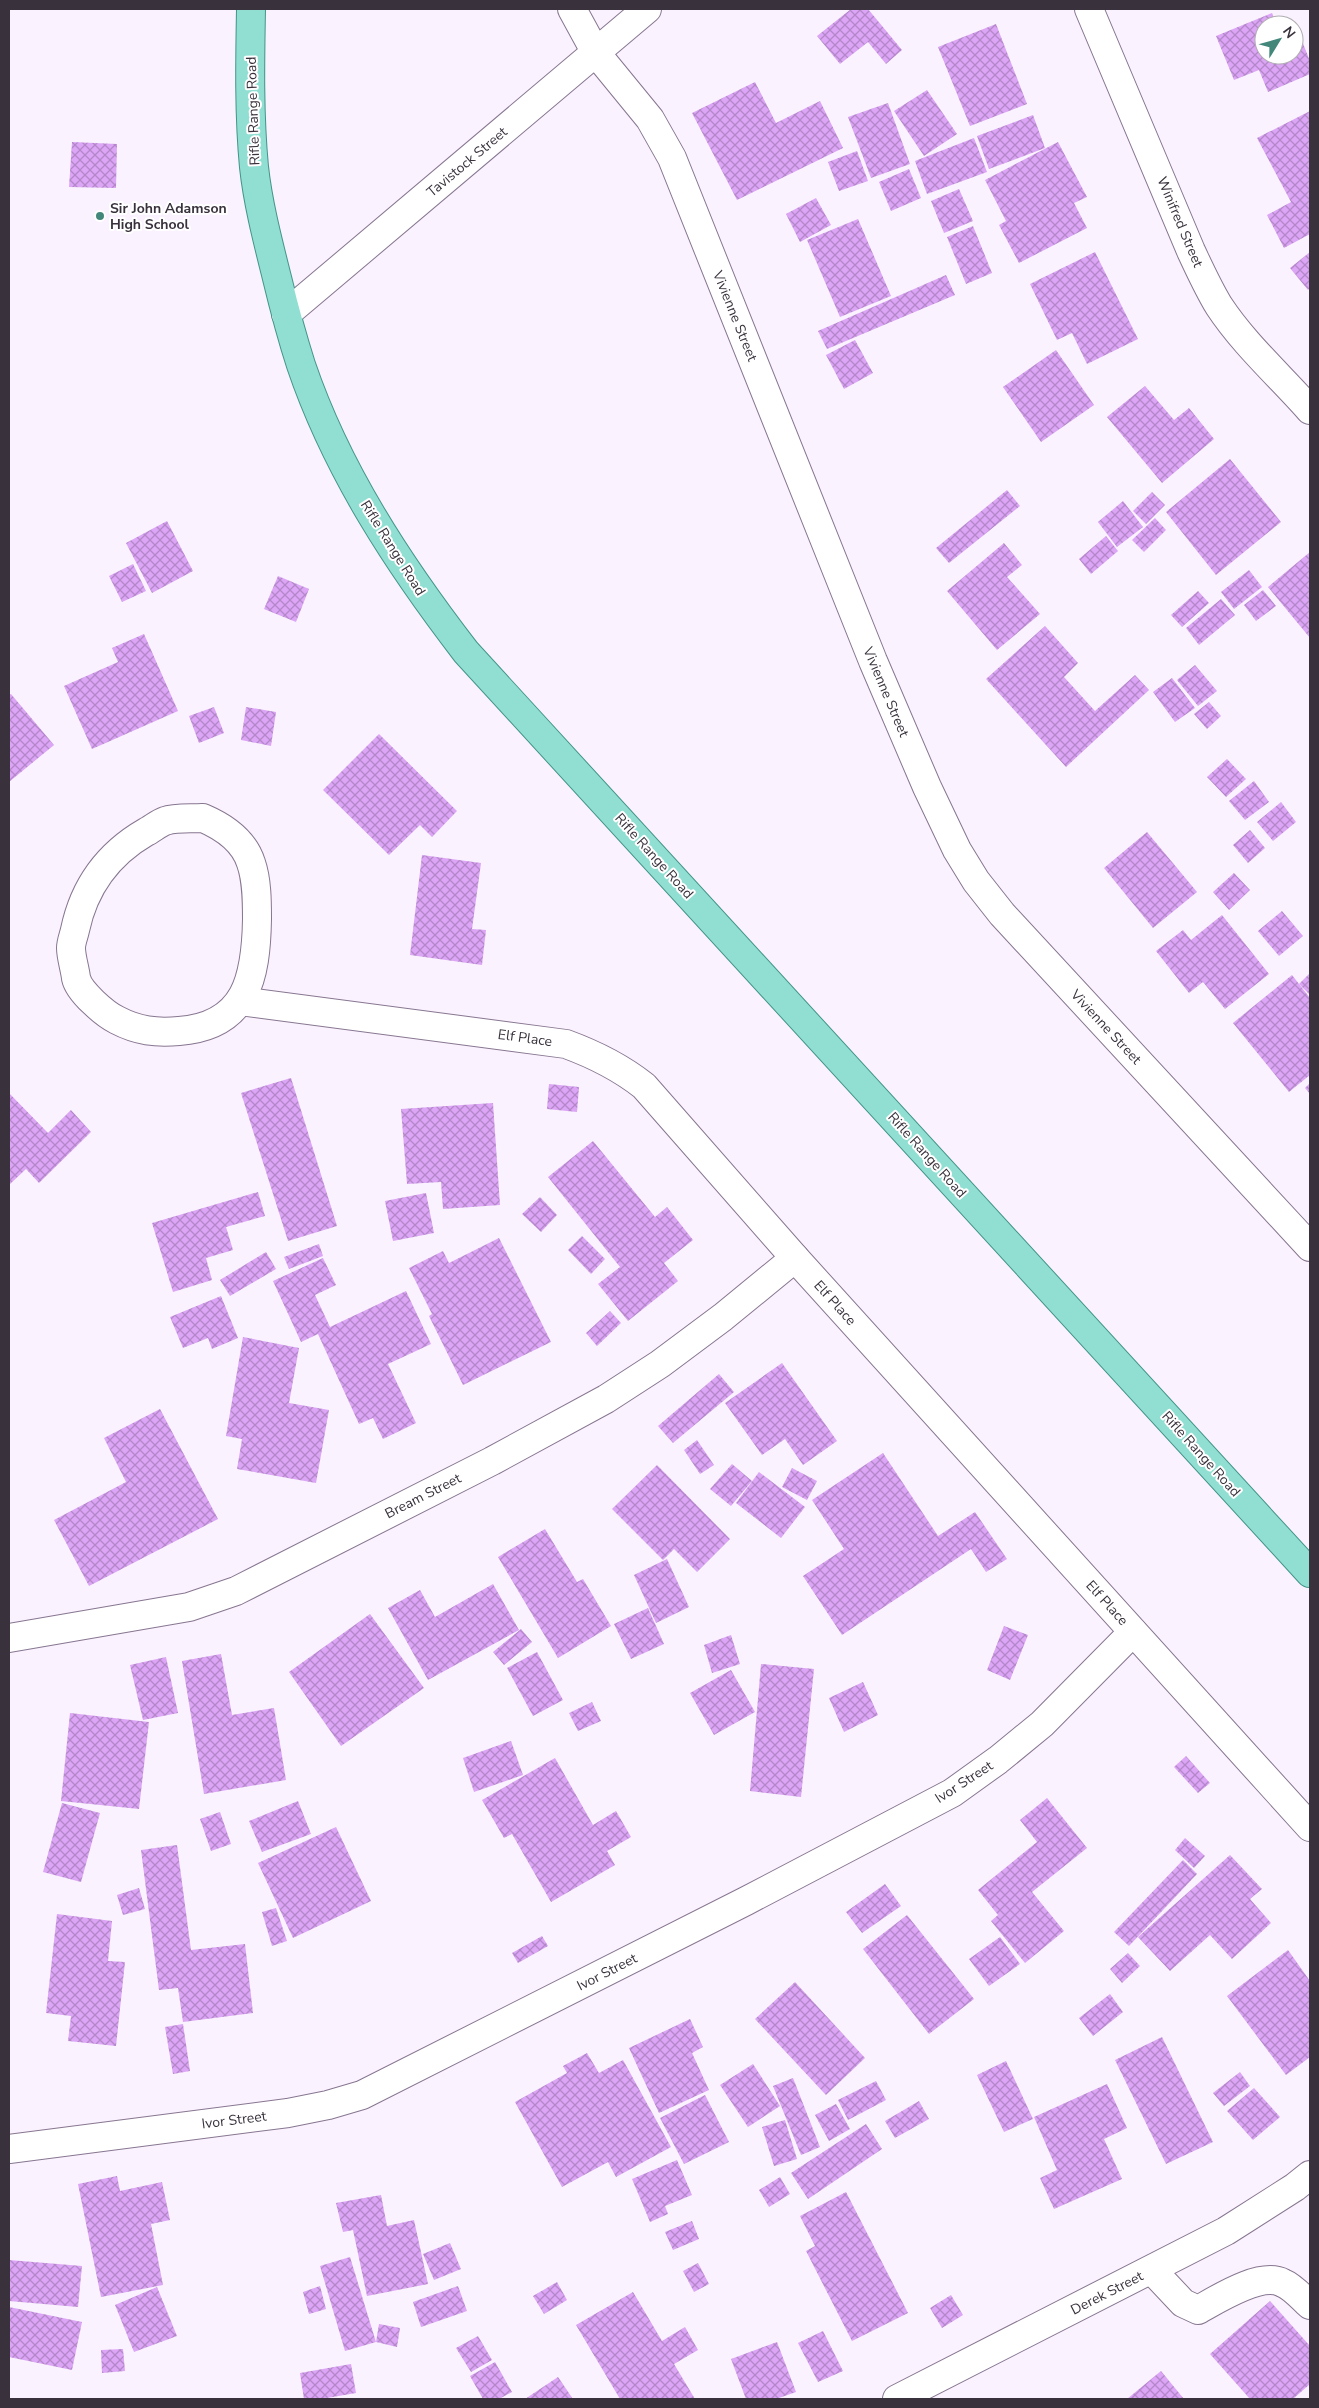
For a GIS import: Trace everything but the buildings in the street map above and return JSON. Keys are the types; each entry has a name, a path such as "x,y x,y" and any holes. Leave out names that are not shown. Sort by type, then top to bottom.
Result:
{"main road":[{"name":"Rifle Range Road","path":"251,9 250,105 255,169 267,239 286,314 302,366 325,424 362,500 420,592 466,652 1310,1573"}],"street":[{"path":"572,9 596,53"},
{"name":"Tavistock Street","path":"286,314 647,9"},
{"name":"Winifred Street","path":"1089,9 1208,287 1220,307 1242,335 1310,410"},
{"name":"Vivienne Street","path":"596,53 650,118 672,158 873,661 927,787 957,850 976,881 1002,914 1310,1247"},
{"path":"203,818 221,826 238,841 252,863 257,903 256,940 252,975 240,1001 218,1022 195,1030 168,1032 134,1029 109,1016 77,983 71,948 78,914 90,886 110,860 136,838 166,820 203,818"},
{"name":"Elf Place","path":"240,1001 566,1044 594,1054 620,1068 644,1086 794,1258 1310,1827"},
{"name":"Bream Street","path":"9,1638 189,1607 236,1591 492,1461 606,1399 660,1364 723,1317 794,1258"},
{"name":"Ivor Street","path":"9,2150 288,2113 328,2105 362,2095 746,1901 952,1793 998,1760 1042,1724 1133,1632"},
{"name":"Derek Street","path":"897,2399 1152,2270 1305,2188"},
{"path":"1152,2270 1183,2303 1198,2310 1226,2294 1266,2279 1283,2282 1310,2305"}],"place":[{"name":"Sir John Adamson High School","path":"100,216"}]}
